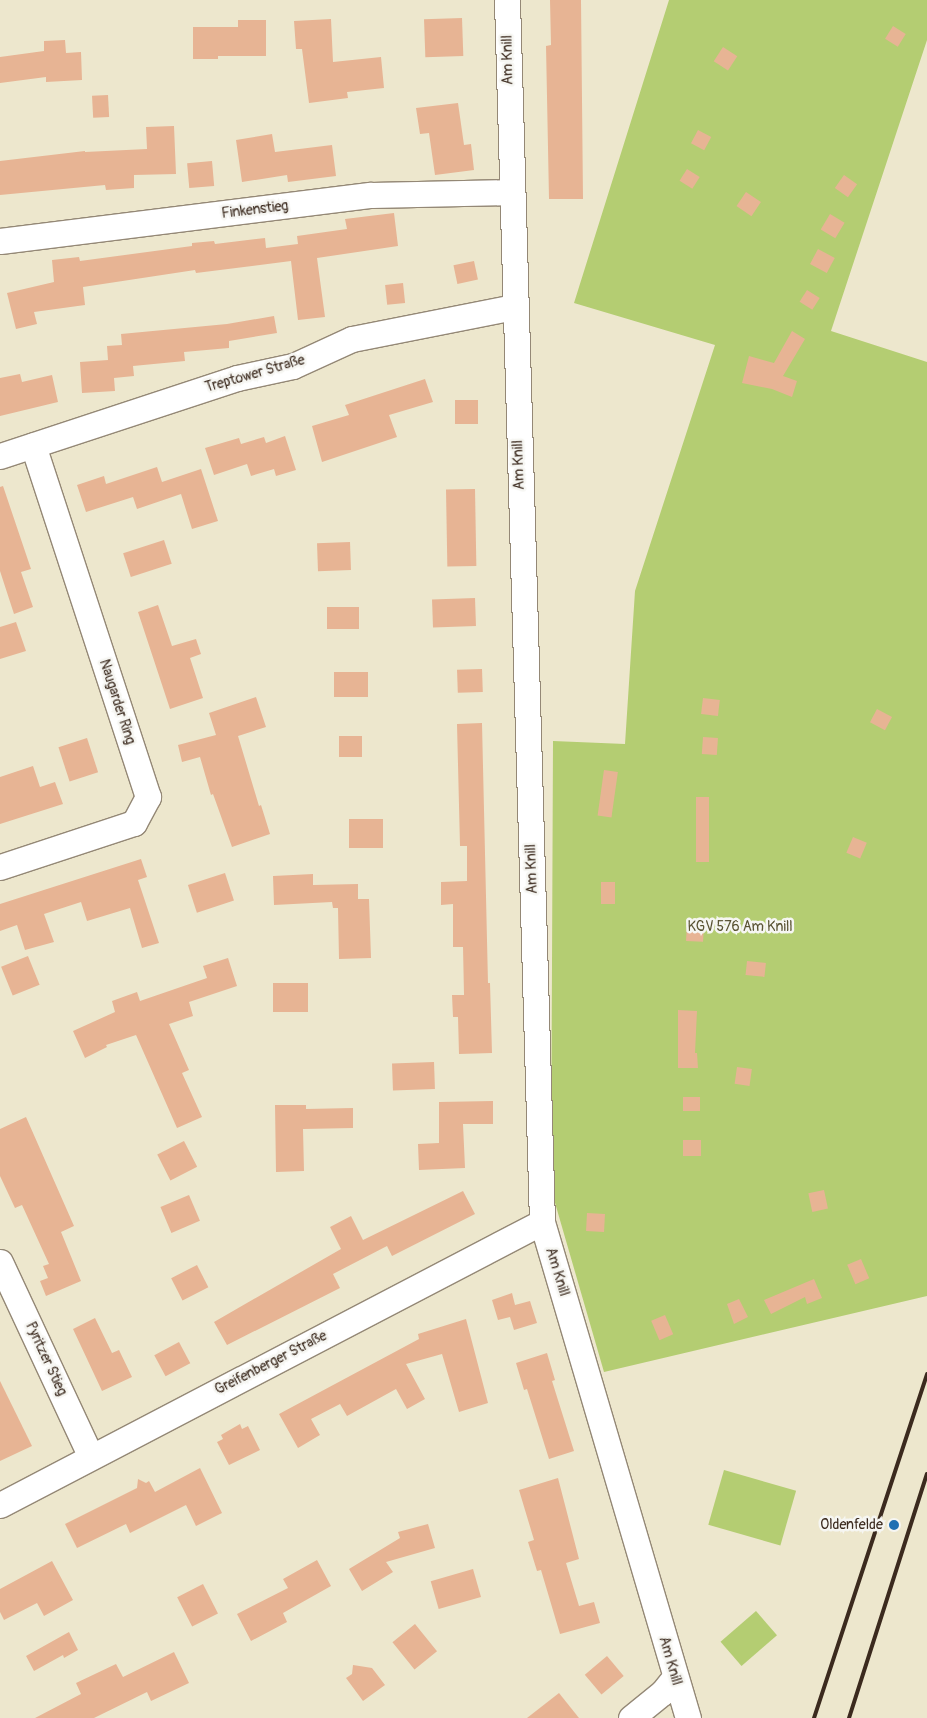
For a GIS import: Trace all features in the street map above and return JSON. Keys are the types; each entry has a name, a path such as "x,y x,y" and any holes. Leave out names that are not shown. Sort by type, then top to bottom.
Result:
{"street":[{"name":"Am Knill","path":"507,0 514,307 542,1222 674,1677 688,1718"},
{"name":"Finkenstieg","path":"0,241 371,195 512,192"},
{"name":"Treptower Straße","path":"0,456 237,378 293,366 352,340 514,307"},
{"name":"Naugarder Ring","path":"0,867 134,823 148,797 33,445"},
{"name":"Greifenberger Straße","path":"0,1504 542,1222"},
{"name":"Pyritzer Stieg","path":"0,1262 91,1457"},
{"path":"631,1718 662,1694 674,1677"}],"green space":[{"name":"KGV 576 Am Knill","path":"669,0 927,0 927,40 831,331 927,362 927,1296 604,1372 551,1189 553,741 625,744 635,591 715,345 574,303"},
{"path":"724,1470 796,1491 780,1545 708,1525"},
{"path":"756,1611 777,1635 742,1666 721,1642"}],"building":[{"path":"550,0 581,0 583,199 549,199 546,46 551,45"},
{"path":"462,18 463,56 425,57 424,19"},
{"path":"331,19 333,62 381,57 384,88 347,92 348,98 309,103 302,49 296,49 294,21"},
{"path":"238,20 266,20 266,56 218,56 218,59 193,59 193,27 238,27"},
{"path":"893,26 906,34 898,47 885,39"},
{"path":"65,40 66,53 81,52 82,80 46,82 46,77 0,83 0,57 44,51 44,41"},
{"path":"723,47 737,56 728,71 714,61"},
{"path":"108,95 109,117 93,118 92,96"},
{"path":"458,103 464,145 471,144 474,170 435,175 429,133 420,134 416,108"},
{"path":"174,126 176,174 134,175 134,188 106,190 105,185 0,195 0,161 85,151 147,149 146,127"},
{"path":"698,130 711,137 704,150 691,143"},
{"path":"272,134 275,152 332,145 336,176 288,182 287,175 242,182 236,140"},
{"path":"212,161 214,186 189,188 187,163"},
{"path":"687,169 700,177 692,189 680,181"},
{"path":"844,175 857,184 848,197 835,188"},
{"path":"746,192 761,202 751,216 736,206"},
{"path":"394,213 398,246 317,258 325,317 298,320 291,261 196,273 195,270 83,287 85,305 34,312 37,324 16,329 7,293 54,282 52,260 79,257 80,261 192,246 192,243 214,241 215,244 265,238 266,248 298,244 297,236 347,229 345,219"},
{"path":"830,214 845,223 835,238 821,229"},
{"path":"818,249 835,258 827,273 810,264"},
{"path":"474,261 478,280 457,284 453,265"},
{"path":"403,283 405,303 387,305 385,285"},
{"path":"807,290 820,298 812,310 800,302"},
{"path":"274,316 277,333 229,341 229,348 184,352 185,361 133,366 134,376 114,378 115,391 82,393 80,362 108,360 107,346 122,345 121,334 227,324"},
{"path":"792,331 805,339 783,376 797,381 792,397 772,389 742,383 749,356 774,363"},
{"path":"20,374 22,382 52,375 58,402 0,416 0,378"},
{"path":"425,379 433,402 389,415 397,437 322,462 312,426 349,415 345,405"},
{"path":"455,400 478,400 478,424 455,424"},
{"path":"285,436 296,470 276,476 274,469 251,476 247,464 214,475 205,448 239,438 241,444 264,437 266,443"},
{"path":"157,467 162,482 201,469 218,521 192,529 181,494 137,509 133,497 86,512 77,485 104,476 106,484"},
{"path":"3,486 31,569 21,572 33,607 14,614 0,571 0,487"},
{"path":"475,489 476,566 447,566 446,490"},
{"path":"164,540 172,564 131,577 123,553"},
{"path":"350,542 351,570 318,571 317,543"},
{"path":"475,598 476,626 433,627 432,600"},
{"path":"158,605 172,646 196,639 201,654 190,658 203,698 170,709 138,612"},
{"path":"327,607 359,607 359,629 327,629"},
{"path":"16,622 26,651 0,659 0,627"},
{"path":"482,669 483,692 458,693 457,670"},
{"path":"334,672 368,672 368,697 334,697"},
{"path":"256,697 266,727 238,736 259,806 261,805 270,834 232,847 213,794 211,795 200,757 182,762 178,745 216,735 209,713"},
{"path":"703,698 720,700 718,716 701,714"},
{"path":"877,709 892,717 885,730 870,722"},
{"path":"482,723 488,983 490,983 492,1053 459,1054 458,1017 453,1017 452,995 464,995 463,947 453,947 453,904 441,905 441,882 467,881 467,846 460,846 457,724"},
{"path":"339,736 362,736 362,757 339,757"},
{"path":"703,737 718,738 717,755 702,754"},
{"path":"87,738 98,772 70,782 58,747"},
{"path":"33,766 40,787 55,782 63,804 0,824 0,777"},
{"path":"604,770 618,772 611,818 598,816"},
{"path":"696,797 709,797 709,862 696,862"},
{"path":"349,819 383,819 383,848 349,848"},
{"path":"853,837 867,843 860,859 846,853"},
{"path":"141,859 147,877 138,880 159,943 142,948 130,908 87,921 81,902 44,914 54,942 25,950 17,925 0,931 0,904"},
{"path":"225,873 234,901 197,913 188,885"},
{"path":"313,874 313,885 358,884 358,899 369,899 371,958 339,959 338,908 333,908 332,902 274,905 273,876"},
{"path":"601,882 615,882 615,904 601,904"},
{"path":"687,923 704,924 703,942 686,941"},
{"path":"28,956 40,985 13,996 1,967"},
{"path":"228,958 237,986 189,1002 193,1016 169,1024 189,1070 182,1073 202,1117 177,1128 136,1035 106,1045 107,1047 85,1058 73,1031 115,1012 112,1001 137,992 140,1001 207,978 203,966"},
{"path":"747,961 766,963 764,977 746,975"},
{"path":"273,983 308,983 308,1012 273,1012"},
{"path":"678,1010 697,1011 695,1053 697,1053 698,1068 678,1068"},
{"path":"434,1062 435,1089 393,1090 392,1063"},
{"path":"737,1067 752,1069 749,1086 735,1084"},
{"path":"683,1097 700,1097 700,1111 683,1111"},
{"path":"493,1101 493,1124 463,1124 465,1168 419,1170 418,1144 439,1143 439,1102"},
{"path":"275,1105 306,1105 306,1109 353,1108 353,1128 303,1129 304,1171 276,1172"},
{"path":"26,1117 74,1226 61,1232 81,1281 46,1296 40,1281 48,1278 43,1266 49,1264 22,1205 15,1208 0,1176 0,1129"},
{"path":"683,1140 701,1140 701,1156 683,1156"},
{"path":"184,1141 197,1167 170,1180 157,1155"},
{"path":"824,1190 828,1209 812,1212 808,1193"},
{"path":"463,1191 475,1214 392,1256 387,1246 333,1274 340,1288 227,1345 214,1322 341,1249 330,1227 351,1216 363,1240"},
{"path":"189,1195 200,1221 171,1233 160,1207"},
{"path":"587,1213 605,1214 604,1232 586,1231"},
{"path":"861,1259 869,1278 855,1284 847,1265"},
{"path":"197,1265 208,1287 183,1300 171,1278"},
{"path":"814,1279 822,1298 807,1304 805,1297 771,1314 764,1300"},
{"path":"512,1293 515,1305 530,1301 537,1323 514,1330 510,1317 498,1320 492,1300"},
{"path":"739,1299 748,1317 734,1324 727,1304"},
{"path":"665,1315 673,1334 659,1340 651,1321"},
{"path":"95,1318 112,1353 119,1350 132,1377 102,1391 73,1329"},
{"path":"466,1319 488,1403 459,1412 442,1354 406,1364 425,1399 407,1409 396,1389 347,1416 340,1404 311,1419 320,1435 298,1448 279,1414 419,1339 418,1334"},
{"path":"179,1342 190,1363 166,1376 154,1355"},
{"path":"547,1353 555,1380 552,1381 574,1451 549,1459 527,1389 524,1390 516,1363"},
{"path":"0,1381 32,1446 0,1461"},
{"path":"240,1424 242,1429 248,1426 260,1450 229,1465 217,1442 223,1439 221,1435"},
{"path":"200,1468 222,1513 196,1526 186,1505 130,1533 126,1524 77,1548 65,1524 137,1488 138,1479 146,1483 149,1481 155,1492"},
{"path":"558,1478 579,1559 566,1563 579,1606 594,1602 600,1623 560,1634 541,1570 537,1571 528,1542 534,1540 519,1490"},
{"path":"428,1524 435,1548 386,1562 393,1572 362,1591 349,1569 400,1538 398,1532"},
{"path":"317,1560 331,1586 283,1613 287,1622 251,1641 237,1614 288,1588 283,1579"},
{"path":"52,1561 73,1600 44,1616 37,1603 4,1620 0,1612 0,1589"},
{"path":"473,1569 481,1597 439,1609 431,1581"},
{"path":"203,1584 218,1613 192,1627 177,1597"},
{"path":"415,1624 437,1651 414,1669 392,1642"},
{"path":"69,1632 78,1650 64,1658 63,1655 34,1671 26,1656"},
{"path":"174,1652 189,1683 151,1701 147,1692 94,1718 35,1718 81,1694 76,1683 116,1664 123,1677"},
{"path":"607,1656 624,1676 601,1695 585,1675"},
{"path":"353,1665 372,1668 385,1685 363,1701 346,1678 352,1674"},
{"path":"559,1693 579,1718 527,1718"}],"railway":[{"path":"814,1718 927,1374"},
{"path":"849,1718 927,1474"}],"place":[{"name":"Oldenfelde","path":"894,1525"}]}
